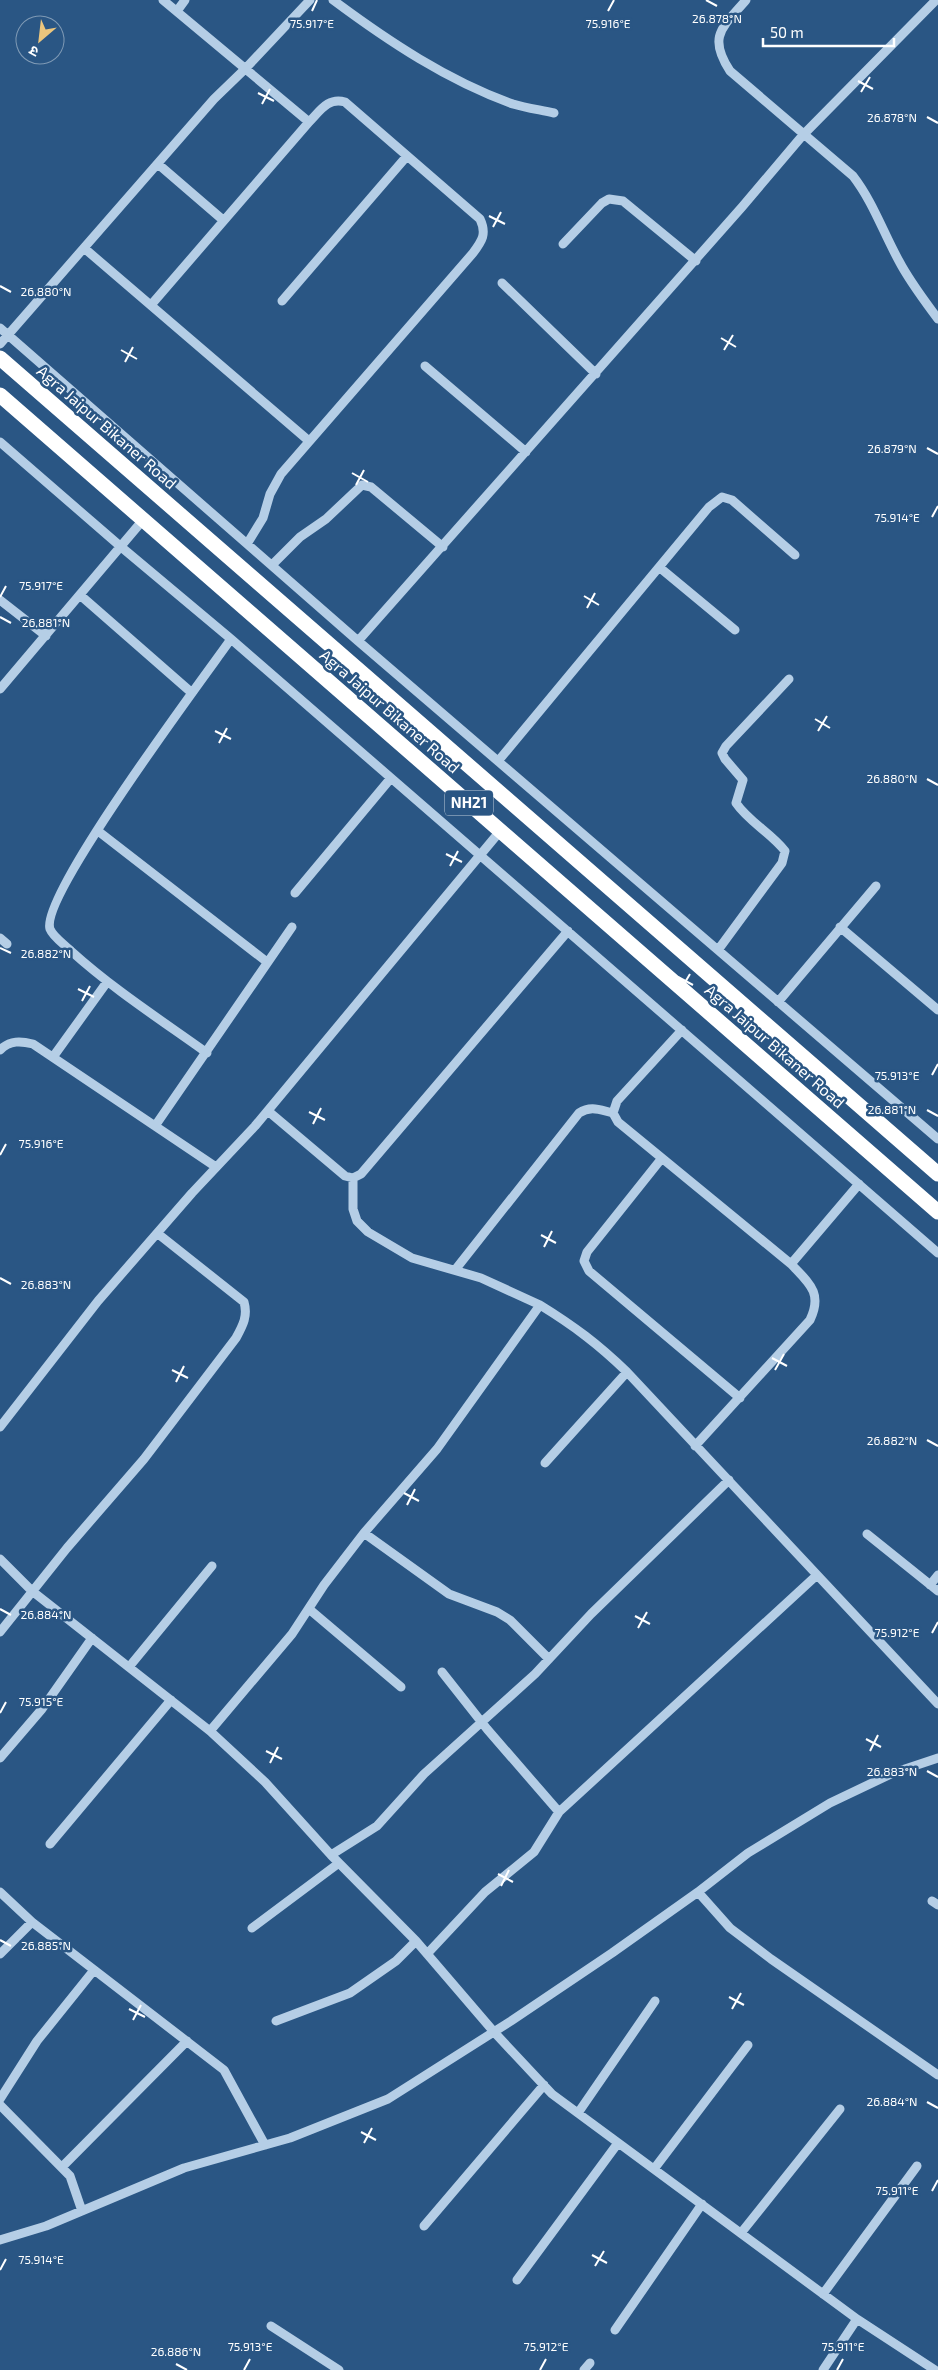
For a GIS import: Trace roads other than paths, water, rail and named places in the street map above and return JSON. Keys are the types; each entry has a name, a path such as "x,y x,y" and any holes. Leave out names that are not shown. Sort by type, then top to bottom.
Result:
{"highway":[{"name":"Agra Jaipur Bikaner Road","path":"0,358 938,1174"},
{"name":"Agra Jaipur Bikaner Road","path":"0,395 938,1212"}],"street":[{"path":"163,0 309,122"},
{"path":"177,12 185,0"},
{"path":"0,344 214,99 310,0"},
{"path":"333,0 373,30 470,86 515,104 554,113"},
{"path":"746,0 725,25 717,41 720,56 730,71 803,135 854,176 868,195 897,259 911,283 938,319"},
{"path":"358,641 696,261 803,135 936,0"},
{"path":"151,305 309,122 329,103 336,100 345,102 480,219 484,228 483,240 273,484 264,518 247,544"},
{"path":"282,301 407,156"},
{"path":"158,164 223,220"},
{"path":"563,244 602,203 609,199 623,201 696,261"},
{"path":"84,248 309,441"},
{"path":"502,283 596,374"},
{"path":"0,328 247,544 273,564 358,641 937,1136"},
{"path":"425,366 526,452"},
{"path":"0,442 231,639 938,1253"},
{"path":"273,564 300,537 326,519 362,485 372,487 443,546"},
{"path":"499,760 709,507 722,497 732,500 795,556"},
{"path":"0,689 142,520"},
{"path":"659,567 735,630"},
{"path":"80,596 192,693"},
{"path":"0,600 46,636"},
{"path":"207,1053 107,982 60,941 50,930 49,921 59,894 98,831 231,639"},
{"path":"718,950 782,862 785,851 778,842 741,810 736,803 743,780 722,753 726,746 789,679"},
{"path":"295,892 391,778"},
{"path":"0,1427 98,1301 268,1111 501,830"},
{"path":"98,831 267,962"},
{"path":"778,1002 876,886"},
{"path":"155,1126 292,927"},
{"path":"840,927 938,1010"},
{"path":"353,1178 361,1174 568,931"},
{"path":"53,1057 107,982"},
{"path":"613,1113 617,1101 682,1030"},
{"path":"0,1050 4,1046 19,1040 33,1044 216,1167"},
{"path":"455,1270 579,1112 586,1108 595,1108 613,1113 618,1122 791,1264 816,1295 816,1308 810,1320 695,1446"},
{"path":"268,1111 340,1172 353,1178"},
{"path":"662,1158 587,1252 584,1261 589,1271 740,1398"},
{"path":"353,1178 353,1209 357,1221 368,1232 412,1258 481,1278 540,1305 579,1329 602,1347 938,1704"},
{"path":"791,1264 859,1184"},
{"path":"0,1632 32,1591 144,1459 236,1338 244,1323 247,1311 244,1302 157,1233"},
{"path":"210,1730 292,1634 324,1585 364,1533 437,1449 540,1305"},
{"path":"545,1464 627,1372"},
{"path":"332,1855 377,1826 424,1774 549,1659 631,1574 729,1480"},
{"path":"364,1533 449,1594 496,1612 510,1620 549,1659"},
{"path":"867,1534 938,1591"},
{"path":"0,1559 32,1591 210,1730 265,1782 339,1863 416,1941 494,2032 552,2094 857,2319 935,2370"},
{"path":"129,1667 212,1566"},
{"path":"427,1954 485,1892 534,1852 559,1812 817,1575"},
{"path":"930,1585 938,1575"},
{"path":"309,1609 401,1687"},
{"path":"0,1758 42,1709 92,1638"},
{"path":"442,1672 559,1812"},
{"path":"50,1844 171,1700"},
{"path":"0,2240 46,2226 184,2168 290,2138 388,2099 494,2032 612,1953 698,1892 748,1853 830,1803 893,1773 938,1758"},
{"path":"252,1928 339,1863"},
{"path":"0,1892 32,1922 224,2070 264,2145"},
{"path":"698,1892 730,1928 771,1959 938,2074"},
{"path":"0,1954 32,1922"},
{"path":"276,2021 350,1994 396,1961 416,1941"},
{"path":"0,2099 37,2041 94,1970"},
{"path":"578,2113 655,2001"},
{"path":"62,2167 186,2041"},
{"path":"654,2169 748,2045"},
{"path":"424,2226 544,2085"},
{"path":"0,2105 70,2176 82,2211"},
{"path":"741,2233 840,2109"},
{"path":"517,2280 618,2143"},
{"path":"823,2294 917,2166"},
{"path":"615,2330 702,2204"},
{"path":"823,2370 857,2319"},
{"path":"271,2326 339,2370"}]}
